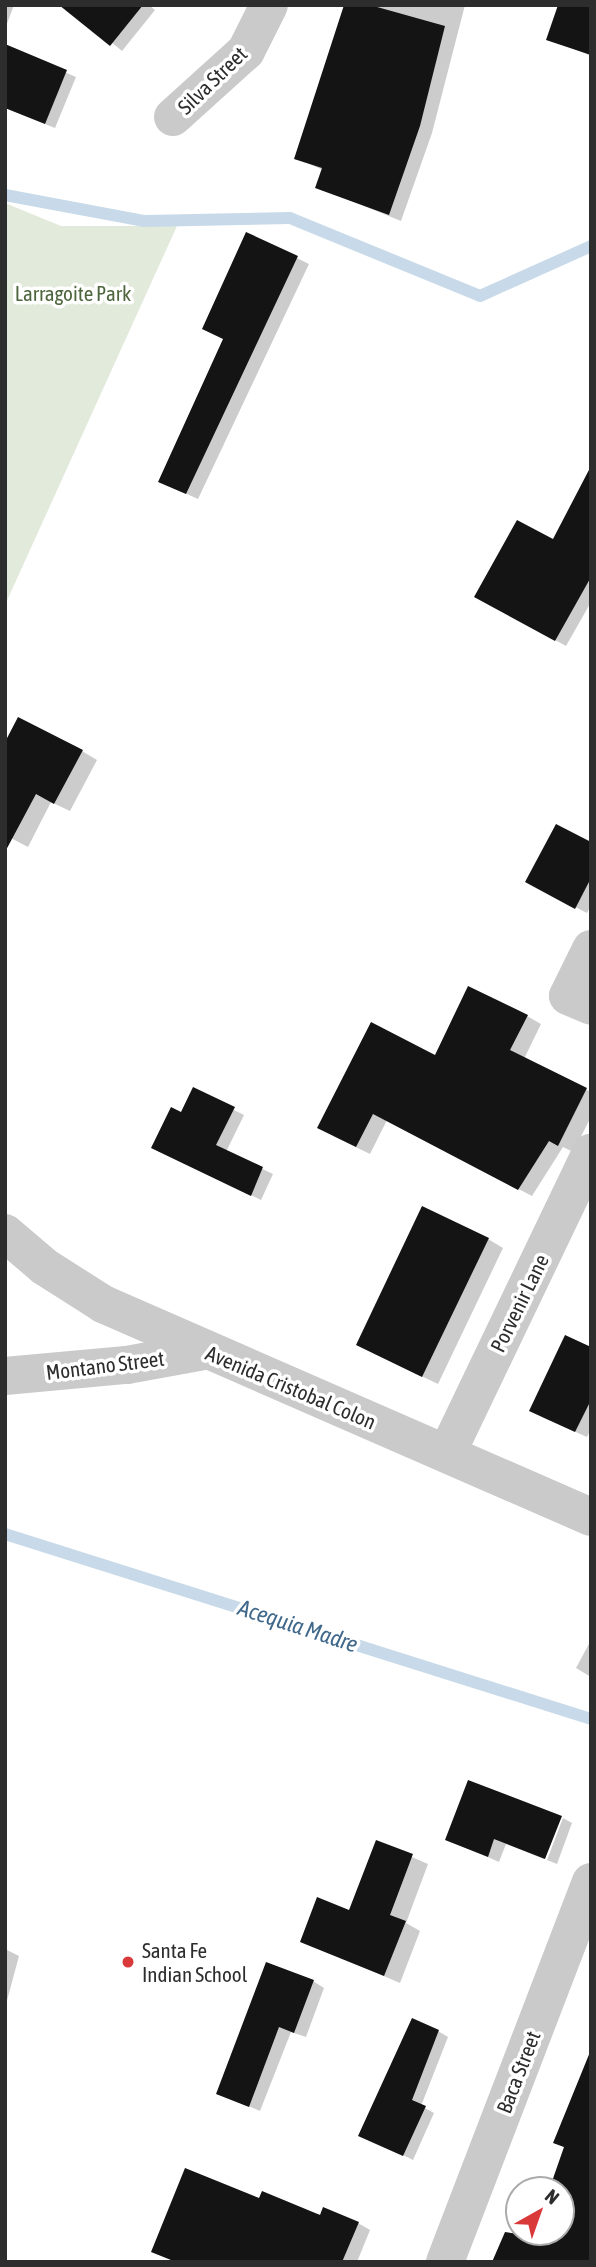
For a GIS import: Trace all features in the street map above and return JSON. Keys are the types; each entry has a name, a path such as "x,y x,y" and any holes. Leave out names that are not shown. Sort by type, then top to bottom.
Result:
{"street":[{"name":"Silva Street","path":"173,117 246,51 269,5"},
{"path":"591,949 568,996 591,1006"},
{"name":"Porvenir Lane","path":"447,1453 591,1153"},
{"name":"Avenida Cristobal Colon","path":"5,1233 45,1267 103,1304 591,1517"},
{"name":"Montano Street","path":"5,1376 127,1365 204,1350"},
{"name":"Baca Street","path":"445,2262 591,1882"}],"green space":[{"name":"Larragoite Park","path":"5,203 61,226 177,226 5,605"}],"building":[{"path":"59,5 143,5 110,46"},
{"path":"344,5 370,5 445,26 420,126 389,215 315,188 322,168 294,159"},
{"path":"558,5 591,5 591,55 546,40"},
{"path":"5,44 67,70 45,124 5,108"},
{"path":"246,232 298,256 186,494 158,482 223,339 202,329"},
{"path":"591,466 591,577 555,641 474,597 517,520 553,539"},
{"path":"18,717 83,750 54,804 36,794 5,852 5,742"},
{"path":"556,824 591,842 591,878 575,909 525,882"},
{"path":"468,986 528,1015 510,1050 587,1088 558,1146 549,1141 518,1190 373,1114 356,1147 317,1128 371,1022 435,1055"},
{"path":"193,1087 235,1107 216,1145 263,1167 251,1196 151,1148 171,1107 181,1112"},
{"path":"422,1206 489,1238 422,1377 356,1345"},
{"path":"565,1335 591,1347 591,1400 575,1432 529,1411"},
{"path":"468,1780 562,1816 545,1859 494,1839 488,1857 445,1840"},
{"path":"376,1840 413,1854 390,1915 406,1921 384,1976 300,1942 317,1897 349,1910"},
{"path":"266,1962 314,1980 294,2033 279,2027 249,2107 216,2094"},
{"path":"412,2018 439,2030 412,2100 426,2106 403,2156 358,2136"},
{"path":"590,2052 591,2262 492,2262 505,2232 505,2246 575,2246 575,2176 554,2176 564,2147 553,2143"},
{"path":"185,2168 259,2198 262,2191 320,2215 323,2207 359,2222 342,2262 176,2262 151,2252"}],"waterway":[{"path":"5,195 144,221 290,218 480,296 591,246"},
{"name":"Acequia Madre","path":"5,1534 591,1719"}],"place":[{"name":"Santa Fe Indian School","path":"128,1962"}]}
